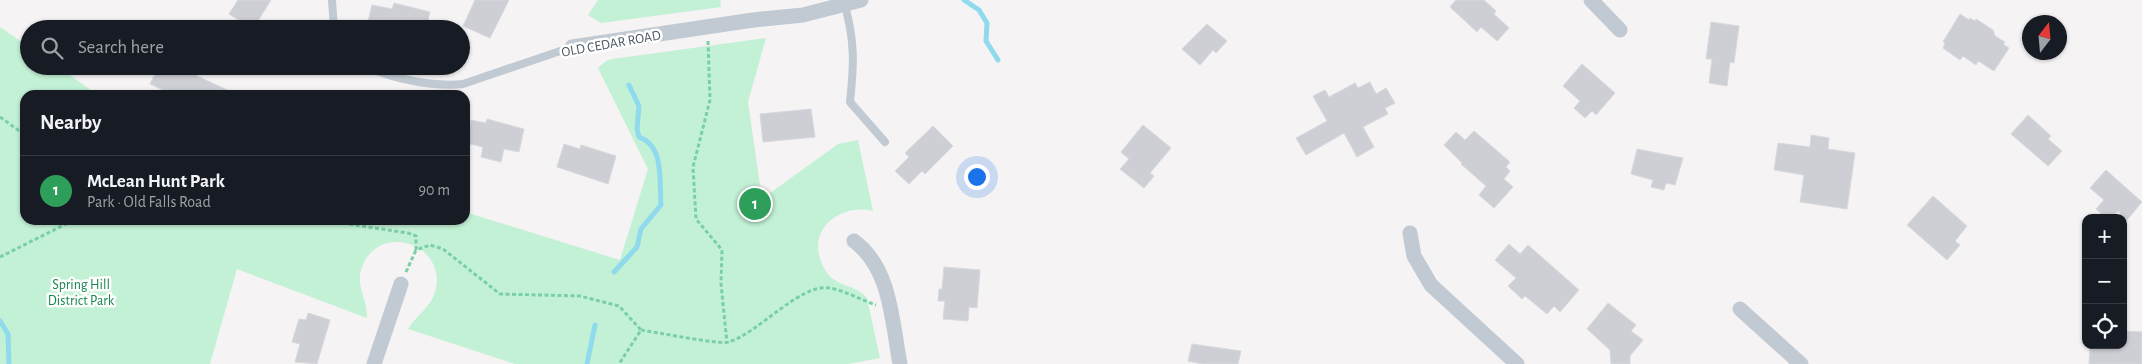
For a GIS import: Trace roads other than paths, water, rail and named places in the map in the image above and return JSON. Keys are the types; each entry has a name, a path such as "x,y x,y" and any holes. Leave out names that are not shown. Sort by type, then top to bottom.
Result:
{"street":[{"name":"OLD CEDAR ROAD","path":"572,47 707,26 803,15 845,6 861,0"},
{"path":"1590,0 1620,30"},
{"path":"1410,234 1414,256 1431,285 1517,364"},
{"path":"854,241 868,251 876,263 883,280 900,364"},
{"path":"374,364 401,284"},
{"path":"1740,309 1801,364"}],"lane":[{"path":"332,0 333,20"},
{"path":"845,6 854,50 850,102 885,142"},
{"name":"OLD CEDAR ROAD","path":"392,75 451,85 463,84 572,47"}],"waterway":[{"path":"964,0 979,10 987,23 986,41 998,60"},
{"path":"614,272 637,247 641,229 661,205 657,156 653,148 639,137 637,129 639,106 629,85"},
{"path":"0,321 8,334 9,364"},
{"path":"587,364 595,325"}],"place":[{"name":"McLean Hunt Park","path":"755,204"}],"park label":[{"name":"Spring Hill District Park","path":"81,292"}]}
